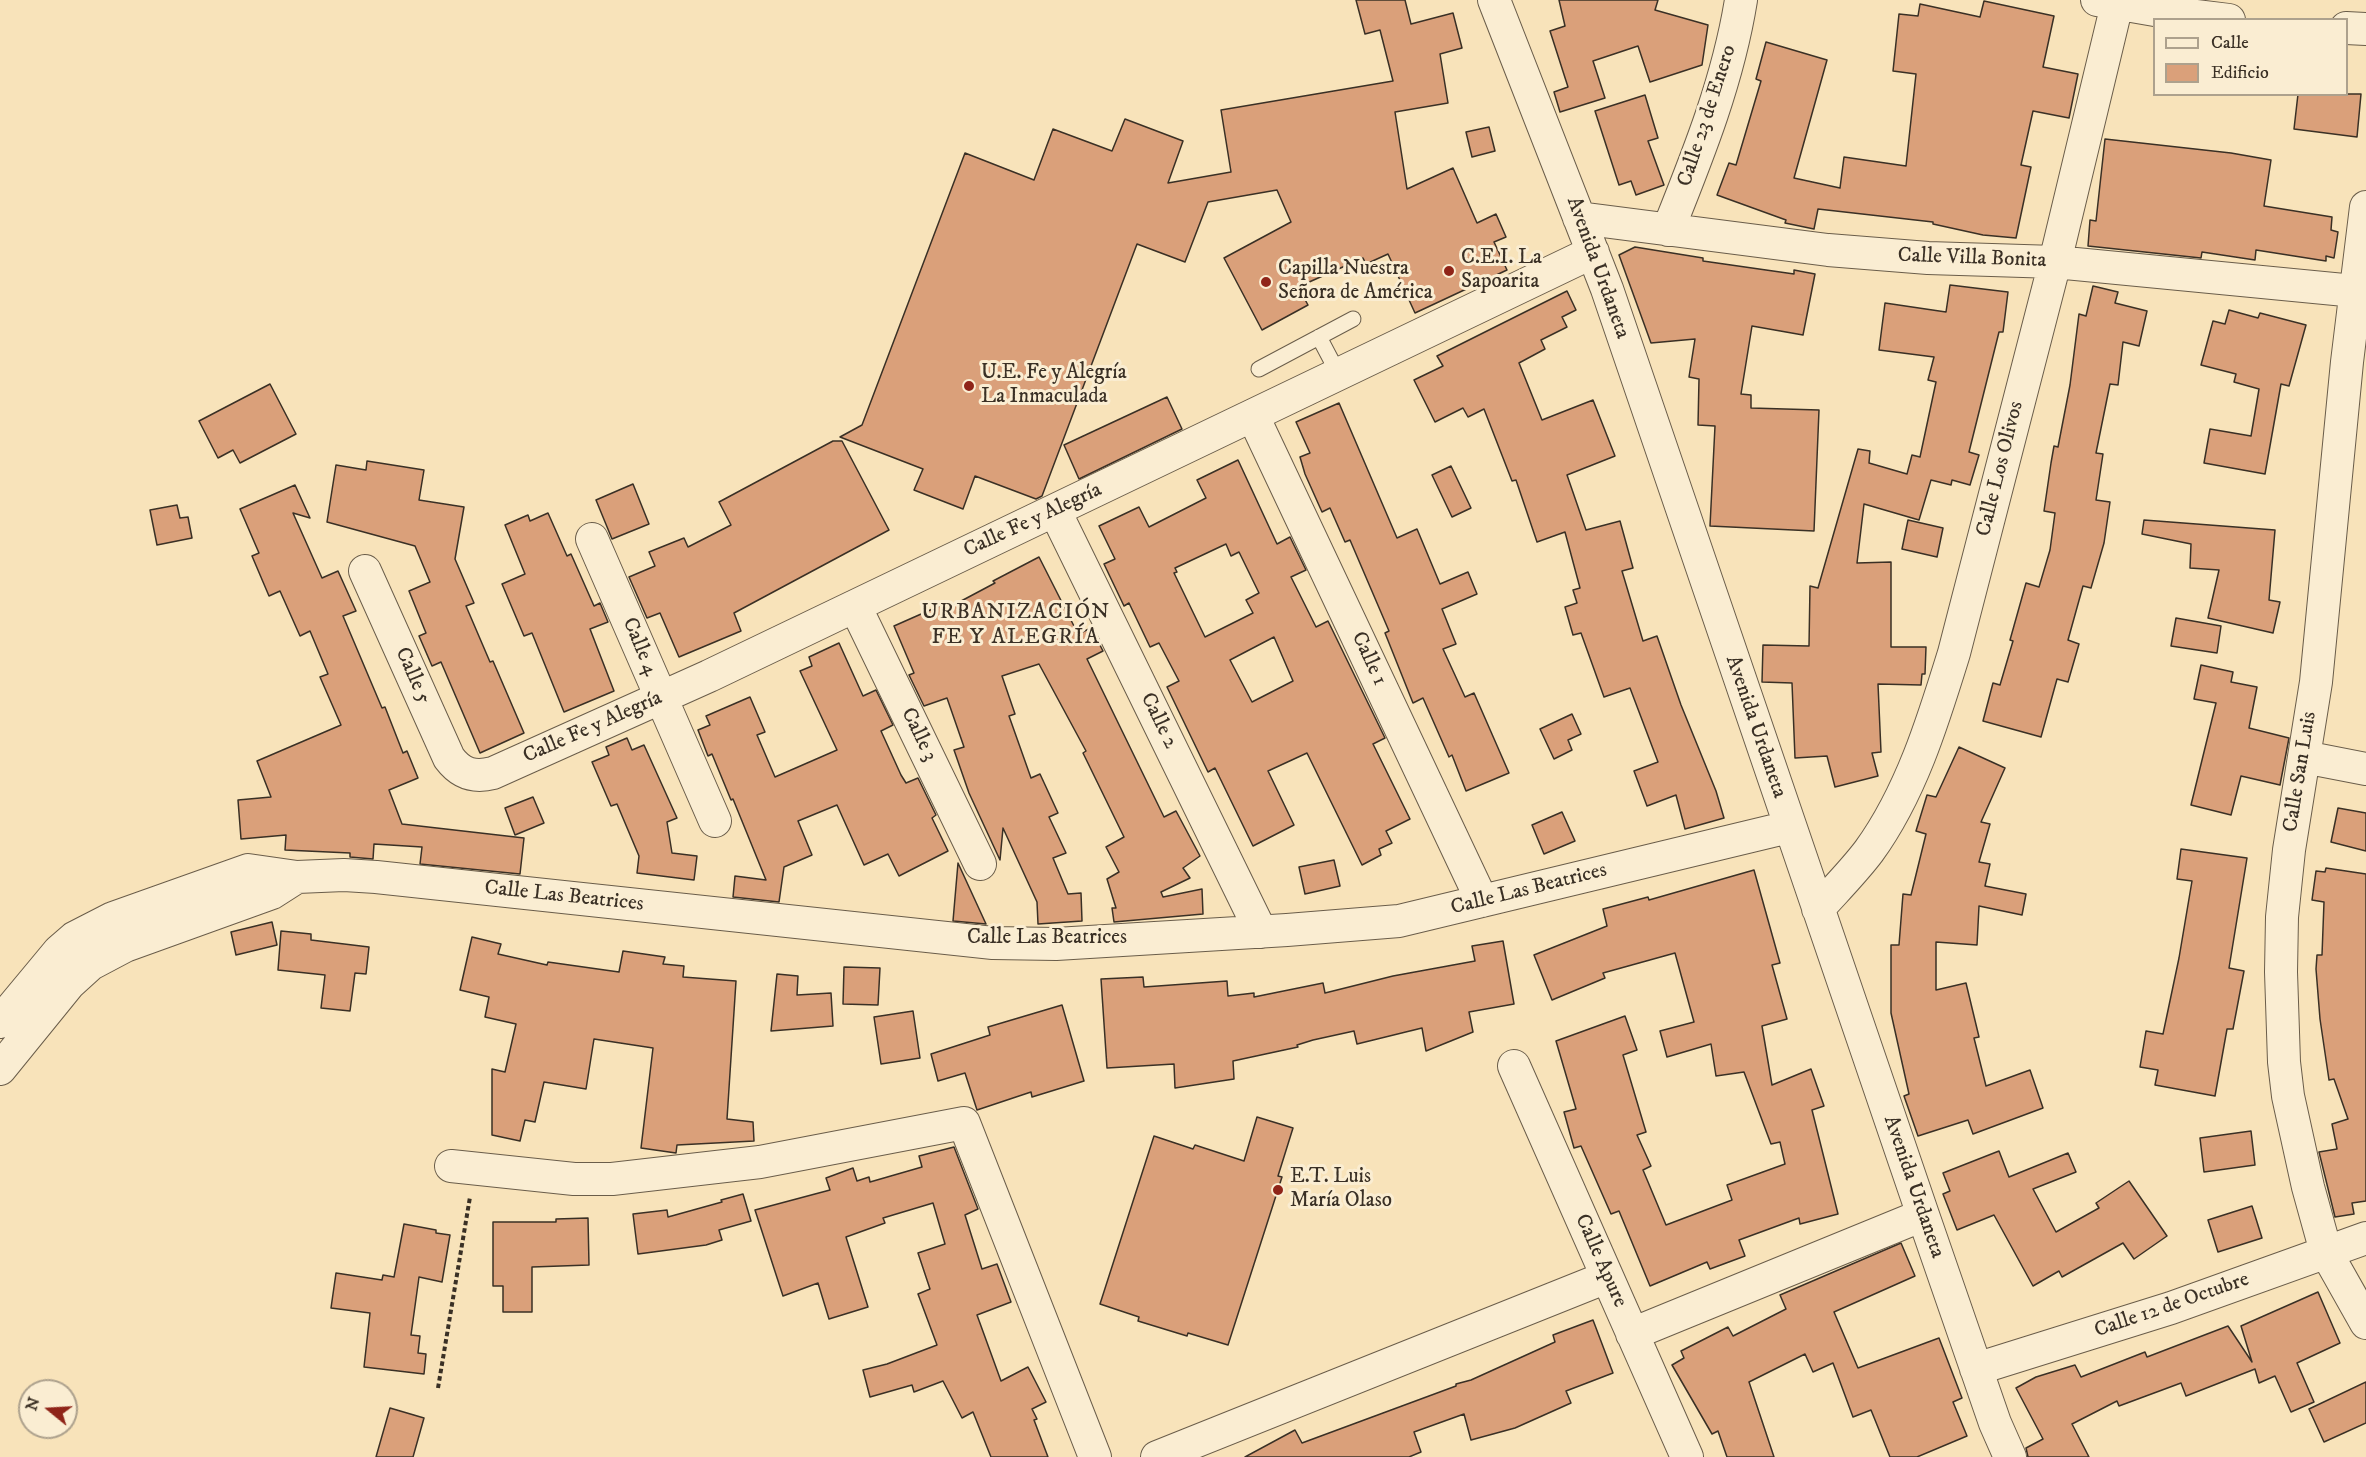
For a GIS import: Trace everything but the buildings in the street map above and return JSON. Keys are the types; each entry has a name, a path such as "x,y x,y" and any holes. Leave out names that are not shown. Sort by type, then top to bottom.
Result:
{"street":[{"name":"Avenida Urdaneta","path":"1494,0 1593,252 1976,1369 2010,1457"},
{"name":"Calle 23 de Enero","path":"1668,230 1707,131 1725,77 1741,0"},
{"path":"2110,1 2213,18"},
{"name":"Calle Los Olivos","path":"1818,909 1870,850 1911,776 1928,734 1954,653 2055,262 2110,1"},
{"path":"2348,28 2366,29"},
{"name":"Calle San Luis","path":"2366,207 2361,292 2316,682 2289,850 2282,917 2282,1022 2288,1096 2308,1187 2326,1252 2366,1323"},
{"name":"Calle Villa Bonita","path":"1579,218 1768,244 1874,255 2055,262 2361,292"},
{"name":"Calle Fe y Alegría","path":"468,774 481,776 493,773 661,697 1055,511 1593,252"},
{"name":"Calle 1","path":"1253,416 1482,901"},
{"name":"Calle 2","path":"1055,511 1261,932"},
{"name":"Calle 4","path":"592,539 714,821"},
{"name":"Calle 5","path":"365,571 449,758 455,766 468,774"},
{"name":"Calle 3","path":"855,606 980,864"},
{"path":"2304,757 2366,769"},
{"name":"Calle Las Beatrices","path":"0,1022 59,951 90,929 113,918 248,870 297,877 344,875 376,877 993,943 1056,944 1399,921 1789,827"},
{"path":"0,1069 69,984 91,964 125,946 272,893 297,877"},
{"name":"Calle Apure","path":"1514,1066 1687,1457"},
{"path":"463,1167 574,1179 612,1179 760,1162 964,1123 1095,1457"},
{"path":"1632,1334 1923,1215"},
{"name":"Calle 12 de Octubre","path":"1976,1369 2171,1308 2366,1238"},
{"path":"1170,1455 1607,1276"}],"lane":[{"path":"1259,369 1353,319"},
{"path":"1319,337 1339,375"}],"path":[{"path":"438,1388 463,1167"}],"place":[{"name":"C.E.I. La Sapoarita","path":"1449,271"},
{"name":"Capilla Nuestra Señora de América","path":"1266,282"},
{"name":"U.E. Fe y Alegría La Inmaculada","path":"969,386"},
{"name":"E.T. Luis María Olaso","path":"1278,1190"}],"district":[{"name":"URBANIZACIÓN FE Y ALEGRÍA","path":"1016,626"}]}
